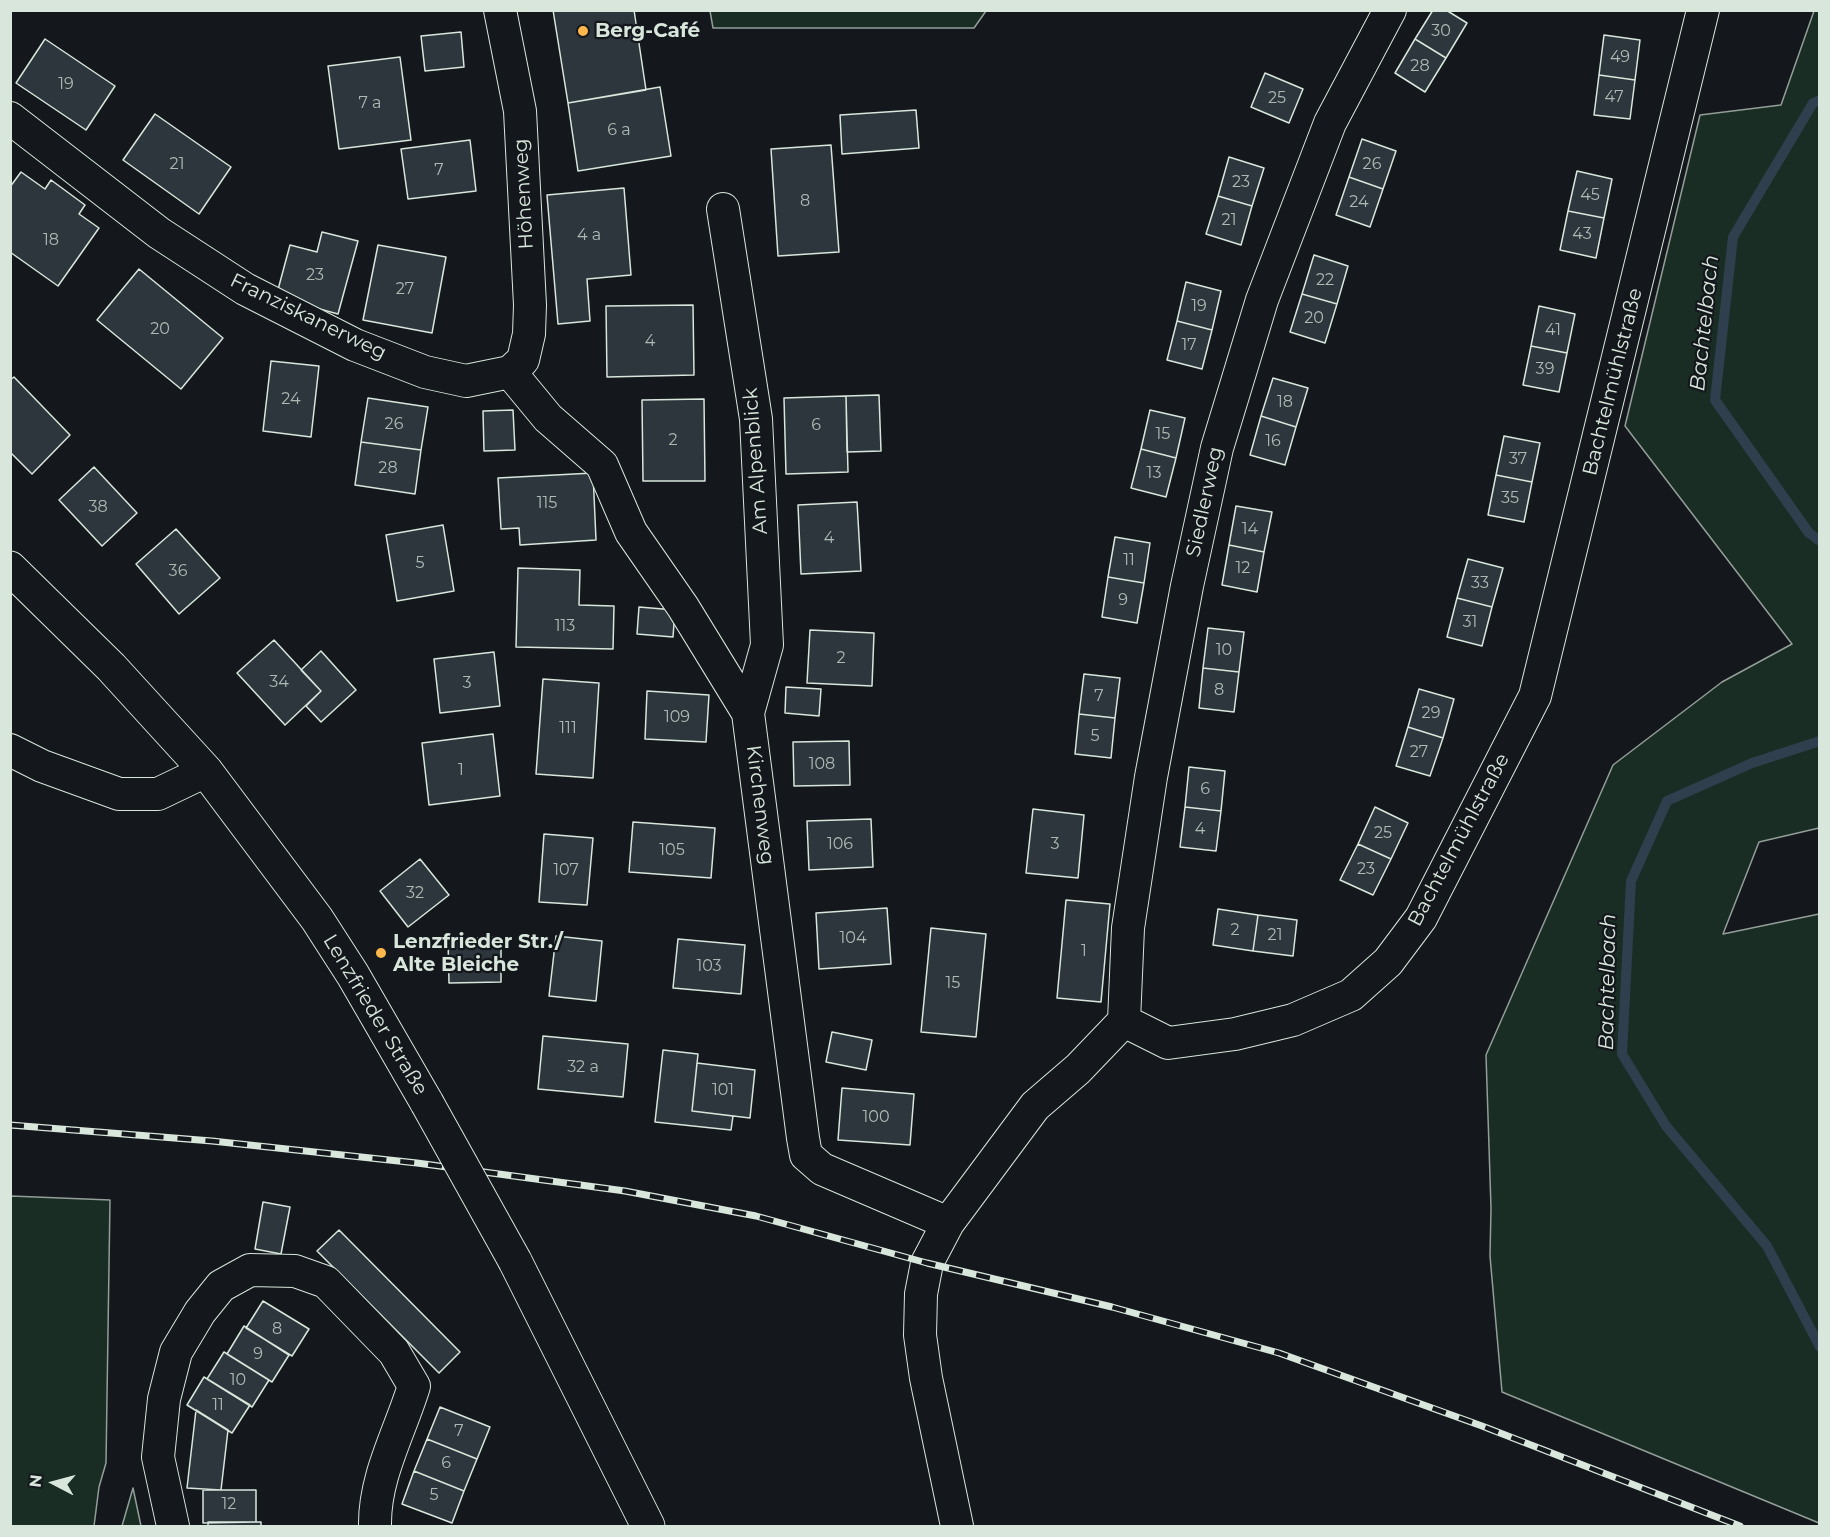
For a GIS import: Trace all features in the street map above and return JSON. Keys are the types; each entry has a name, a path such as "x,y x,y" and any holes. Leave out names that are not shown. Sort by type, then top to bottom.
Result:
{"street":[{"name":"Höhenweg","path":"500,10 520,111 530,305 529,334 523,360 510,372"},
{"name":"Siedlerweg","path":"1124,1021 1128,928 1151,777 1216,448 1262,300 1330,123 1390,10"},
{"name":"Bachtelmühlstraße","path":"1124,1021 1168,1043 1235,1034 1293,1020 1351,995 1388,962 1421,918 1535,696 1703,10"},
{"name":"Franziskanerweg","path":"10,118 159,232 244,290 355,345 425,372 466,381 510,372"},
{"name":"Am Alpenblick","path":"723,209 757,431 766,645 748,713"},
{"name":"Kirchenweg","path":"510,372 548,418 602,465 631,532 683,607 748,713 802,1138 807,1155 822,1169 948,1223"},
{"name":"Lenzfrieder Straße","path":"10,568 111,666 206,771 317,919 353,975 515,1261 649,1523"},
{"path":"10,750 42,766 119,794 158,794 206,771"},
{"path":"957,1527 928,1389 920,1335 921,1294 927,1263 948,1223 1035,1106 1078,1069 1124,1021"},
{"path":"173,1527 158,1457 164,1399 176,1352 200,1312 221,1286 250,1270 278,1269 295,1271 326,1282 394,1352 414,1386 386,1461 375,1513 375,1527"}],"green space":[{"path":"710,10 986,11 974,28 713,28"},
{"path":"1814,11 1820,11 1819,828 1759,842 1723,934 1819,914 1819,1523 1502,1392 1490,1256 1491,1208 1486,1055 1613,765 1722,682 1792,644 1625,426 1700,115 1781,105"},
{"path":"11,1196 110,1200 106,1463 99,1487 94,1526 11,1526"},
{"path":"133,1488 141,1526 122,1526"}],"building":[{"path":"553,10 634,10 646,90 568,103"},
{"path":"1433,10 1446,10 1467,23 1446,58 1415,39"},
{"path":"461,32 464,67 425,71 421,36"},
{"path":"1604,35 1640,40 1635,80 1599,75"},
{"path":"45,39 115,86 86,130 16,83"},
{"path":"1415,39 1446,58 1425,92 1395,73"},
{"path":"400,57 411,140 339,149 328,66"},
{"path":"1265,73 1303,89 1289,123 1251,107"},
{"path":"1599,75 1635,80 1630,119 1594,115"},
{"path":"660,87 671,156 578,171 568,103"},
{"path":"916,110 919,148 842,154 840,115"},
{"path":"155,114 231,167 199,214 123,160"},
{"path":"1362,139 1396,151 1383,189 1349,177"},
{"path":"470,140 476,191 408,199 401,149"},
{"path":"831,145 839,252 778,256 771,149"},
{"path":"1229,157 1264,168 1252,206 1218,196"},
{"path":"1577,171 1612,179 1604,218 1568,211"},
{"path":"21,172 45,189 51,180 85,205 79,214 99,228 58,286 10,252 10,187"},
{"path":"1349,177 1383,189 1370,227 1336,215"},
{"path":"624,188 631,275 587,279 590,321 558,324 547,195"},
{"path":"1218,196 1252,206 1241,245 1206,234"},
{"path":"1568,211 1604,218 1596,258 1560,250"},
{"path":"322,232 358,241 338,314 276,297 290,245 317,252"},
{"path":"378,245 446,257 432,333 363,320"},
{"path":"1314,255 1348,266 1337,304 1302,294"},
{"path":"139,269 223,338 181,389 97,320"},
{"path":"1186,282 1221,291 1212,330 1177,321"},
{"path":"1302,294 1337,304 1325,343 1290,332"},
{"path":"693,305 694,375 607,377 606,306"},
{"path":"1539,306 1575,314 1567,353 1531,346"},
{"path":"1177,321 1212,330 1202,369 1167,360"},
{"path":"1531,346 1567,353 1559,392 1523,385"},
{"path":"271,361 319,366 311,437 263,431"},
{"path":"14,377 70,435 32,474 10,452 10,380"},
{"path":"1273,378 1308,388 1296,427 1261,416"},
{"path":"879,395 881,451 847,452 846,396"},
{"path":"846,396 848,472 786,474 784,398"},
{"path":"368,398 428,407 421,450 361,442"},
{"path":"704,399 705,481 643,481 642,400"},
{"path":"513,410 515,450 484,451 483,411"},
{"path":"1150,410 1185,418 1176,458 1141,449"},
{"path":"1261,416 1296,427 1285,465 1250,455"},
{"path":"1504,436 1540,443 1532,482 1496,475"},
{"path":"361,442 421,450 415,494 355,485"},
{"path":"1141,449 1176,458 1166,497 1131,488"},
{"path":"94,467 137,513 102,546 59,500"},
{"path":"593,473 596,540 520,545 519,528 501,529 498,478"},
{"path":"1496,475 1532,482 1524,522 1488,515"},
{"path":"857,502 861,571 801,574 798,505"},
{"path":"1236,506 1272,512 1264,552 1229,545"},
{"path":"443,525 454,591 397,601 386,535"},
{"path":"176,529 220,578 179,614 136,564"},
{"path":"1115,537 1150,543 1144,583 1108,577"},
{"path":"1229,545 1264,552 1257,592 1222,585"},
{"path":"1468,559 1503,568 1492,607 1457,598"},
{"path":"518,568 580,570 579,605 614,606 613,649 516,647"},
{"path":"1108,577 1144,583 1137,623 1102,617"},
{"path":"1457,598 1492,607 1482,646 1447,637"},
{"path":"639,607 675,610 673,637 637,634"},
{"path":"1208,628 1244,632 1239,672 1203,668"},
{"path":"810,630 874,633 872,686 807,683"},
{"path":"274,640 321,691 285,725 237,673"},
{"path":"321,651 356,690 321,722 306,706 321,691 301,670"},
{"path":"494,652 500,706 440,713 434,659"},
{"path":"1203,668 1239,672 1234,712 1199,708"},
{"path":"1084,674 1120,678 1115,718 1079,714"},
{"path":"543,679 599,683 593,778 536,774"},
{"path":"786,687 821,689 819,716 785,713"},
{"path":"1419,689 1454,699 1443,738 1408,727"},
{"path":"647,691 709,695 706,742 645,739"},
{"path":"1079,714 1115,718 1111,758 1075,754"},
{"path":"1408,727 1443,738 1430,776 1396,766"},
{"path":"493,734 500,796 429,805 422,743"},
{"path":"849,741 850,785 794,786 793,742"},
{"path":"1189,767 1225,771 1221,811 1185,807"},
{"path":"1185,807 1221,811 1216,851 1180,847"},
{"path":"1375,807 1408,823 1391,859 1358,844"},
{"path":"1033,809 1084,815 1078,878 1026,873"},
{"path":"871,819 873,867 809,870 807,821"},
{"path":"633,822 715,828 711,878 629,872"},
{"path":"544,834 593,838 587,905 539,902"},
{"path":"1358,844 1391,859 1373,895 1340,880"},
{"path":"420,859 449,895 408,927 380,891"},
{"path":"1066,900 1110,904 1101,1002 1057,998"},
{"path":"887,908 891,964 819,969 816,913"},
{"path":"1218,909 1258,915 1253,951 1213,945"},
{"path":"1258,915 1297,920 1293,956 1253,951"},
{"path":"931,928 986,934 976,1037 921,1032"},
{"path":"556,936 602,941 596,1001 549,996"},
{"path":"501,937 501,982 449,983 448,939"},
{"path":"678,939 745,945 741,994 673,988"},
{"path":"832,1032 872,1040 866,1070 826,1062"},
{"path":"543,1036 628,1044 623,1097 538,1089"},
{"path":"663,1050 698,1054 692,1111 733,1116 731,1130 655,1122"},
{"path":"697,1063 755,1070 750,1118 692,1111"},
{"path":"842,1088 914,1094 910,1145 838,1140"},
{"path":"263,1202 290,1207 281,1254 255,1249"},
{"path":"339,1230 460,1352 439,1373 317,1251"},
{"path":"263,1301 309,1329 292,1356 246,1328"},
{"path":"244,1326 289,1355 272,1382 227,1354"},
{"path":"224,1352 269,1380 252,1407 207,1379"},
{"path":"204,1377 250,1405 232,1433 187,1405"},
{"path":"440,1407 490,1427 477,1459 427,1439"},
{"path":"196,1410 228,1430 221,1490 187,1488"},
{"path":"427,1439 477,1459 464,1491 414,1471"},
{"path":"414,1471 464,1491 452,1523 402,1504"},
{"path":"203,1490 256,1490 256,1522 203,1523"},
{"path":"208,1522 261,1522 261,1526 208,1526"}],"waterway":[{"name":"Bachtelbach","path":"1820,100 1813,103 1733,237 1715,400 1809,533 1820,541"},
{"name":"Bachtelbach","path":"1820,741 1752,763 1667,801 1631,881 1622,1054 1666,1126 1767,1246 1820,1347"}],"railway":[{"path":"10,1125 212,1141 417,1163 625,1191 756,1216 927,1263 1112,1307 1279,1353 1482,1426 1740,1526"}],"place":[{"name":"Berg-Café","path":"583,31"},
{"name":"Lenzfrieder Str./ Alte Bleiche","path":"381,953"}]}
